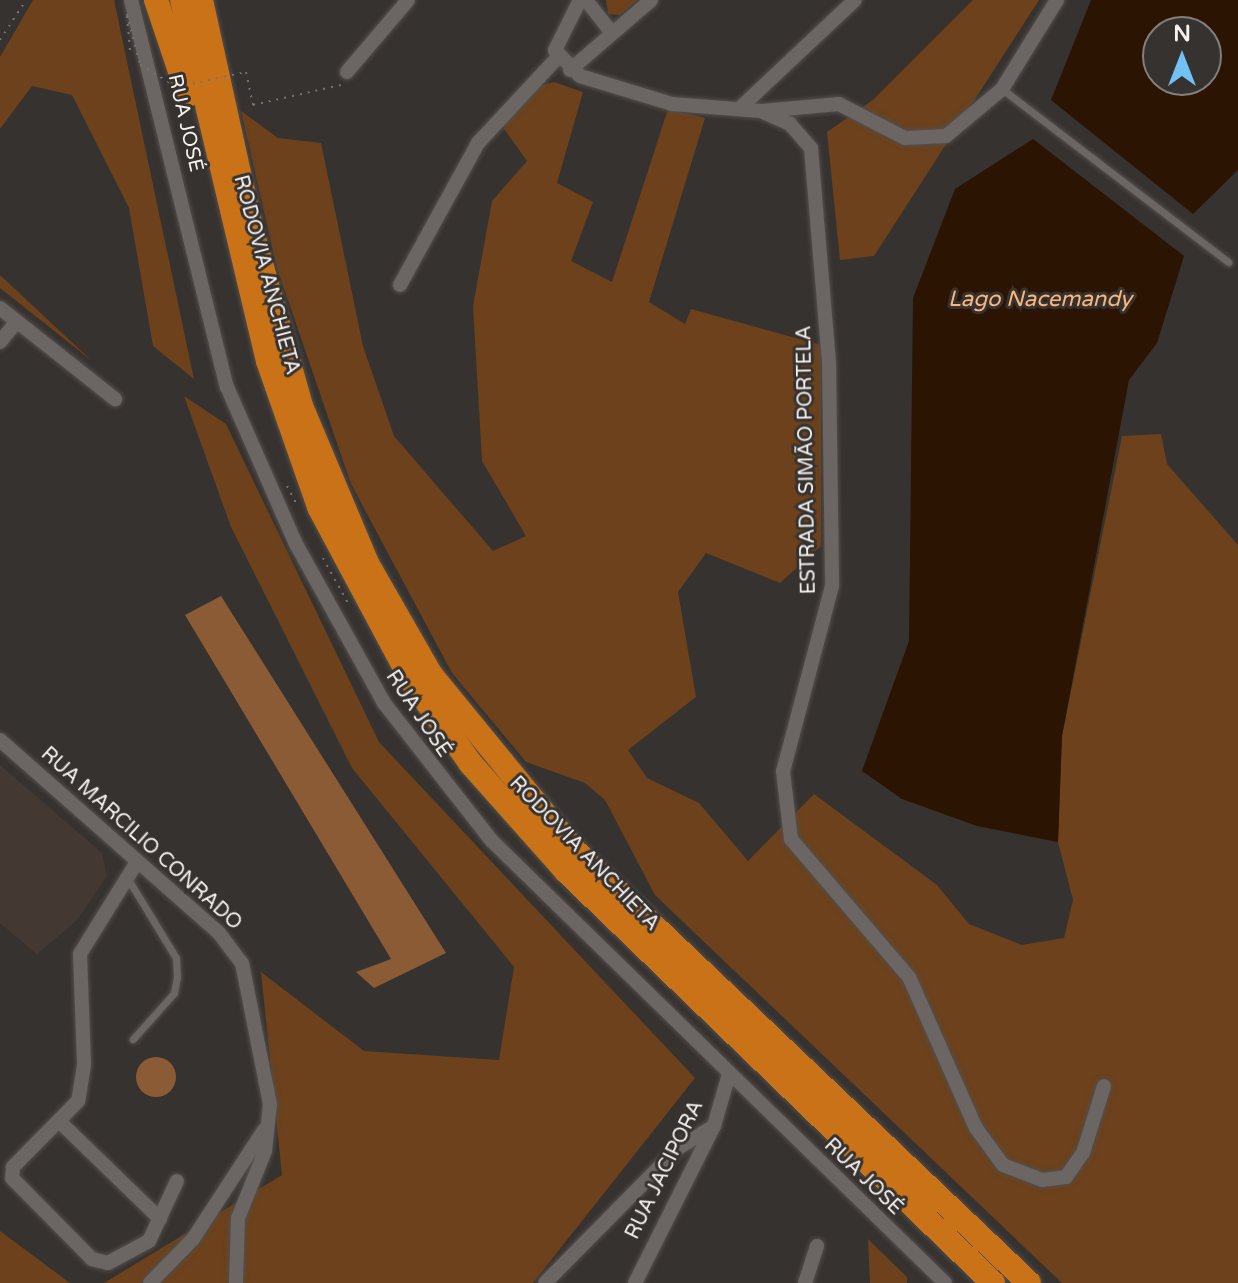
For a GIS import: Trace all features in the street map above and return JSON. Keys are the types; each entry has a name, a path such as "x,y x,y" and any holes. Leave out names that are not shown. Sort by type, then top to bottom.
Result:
{"highway":[{"name":"RODOVIA ANCHIETA","path":"201,0 254,241 301,406 368,565 431,675 576,852 1029,1283"},
{"name":"RODOVIA ANCHIETA","path":"165,3 227,207 268,361 319,507 436,718 567,872 993,1283"}],"street":[{"name":"RUA JOSÉ","path":"131,0 227,387 339,625 442,784 729,1074 945,1283"},
{"path":"389,0 392,18"},
{"path":"347,72 408,0"},
{"path":"400,285 478,143 557,58 560,28 583,0 612,33"},
{"path":"570,70 651,0"},
{"path":"741,107 855,0"},
{"path":"761,111 839,104 905,138 927,140 960,127 1002,89 1057,0"},
{"name":"ESTRADA SIMÃO PORTELA","path":"557,58 570,70 672,104 741,107 761,111 790,124 811,148 830,399 832,586 783,771 786,826 799,852 909,977 976,1128 1003,1165 1042,1180 1066,1177 1083,1153 1104,1086"},
{"path":"0,308 115,399"},
{"path":"0,342 16,322"},
{"name":"RUA MARCILIO CONRADO","path":"0,740 137,862 242,963 269,1116 265,1151 238,1218 236,1283"},
{"path":"137,862 80,954 83,1085 61,1123 12,1173 100,1262 139,1251 160,1219 177,1181"},
{"name":"RUA JACIPORA","path":"635,1283 714,1126 729,1074"},
{"path":"150,1283 193,1239 269,1116"},
{"path":"61,1123 160,1219"},
{"path":"545,1283 678,1148 714,1126"},
{"path":"805,1283 817,1246"}],"lane":[{"path":"1002,89 1228,262"},
{"path":"128,879 176,958 177,977 174,993 133,1039"}],"path":[{"path":"0,40 26,0"},
{"path":"130,50 127,14 140,65 177,87 246,72 253,105 342,85 347,72"}],"shaded area":[{"path":"33,0 114,0 194,379 153,346 129,208 72,95 32,86 0,129 0,57"},
{"path":"606,0 638,0 620,15 608,14"},
{"path":"973,0 1039,0 874,256 840,260 827,132 873,100"},
{"path":"554,82 583,92 557,183 593,202 571,261 612,282 668,109 705,118 649,302 685,324 691,309 821,345 821,546 780,583 706,553 678,592 696,697 628,750 647,778 699,803 748,861 814,794 937,885 969,924 1022,945 1064,938 1073,900 1058,842 1062,736 1122,436 1161,434 1167,464 1238,545 1238,1283 1062,1283 655,895 605,800 585,783 526,762 452,673 351,484 277,268 241,111 278,138 321,143 363,346 394,436 493,551 526,536 482,461 473,306 492,201 527,161 502,126 537,86"},
{"path":"0,275 92,361 0,288"},
{"path":"184,396 226,424 379,742 695,1078 533,1283 104,1283 282,1175 261,972 364,1051 499,1060 514,967 352,768 231,527"},
{"path":"0,765 102,853 107,876 76,921 37,954 0,923"},
{"path":"0,1231 70,1283 0,1283"},
{"path":"868,1239 907,1277 907,1283 870,1283"}],"water":[{"path":"1091,0 1238,0 1238,170 1193,214 1051,100"},
{"name":"Lago Nacemandy","path":"1033,139 1184,256 1157,343 1129,380 1062,736 1058,842 977,826 902,799 862,771 909,641 913,298 955,189"}],"building":[{"path":"221,596 446,953 374,988 356,972 391,959 185,615"},
{"path":"156,1057 170,1063 176,1077 170,1091 156,1097 142,1091 136,1077 142,1063"}]}
